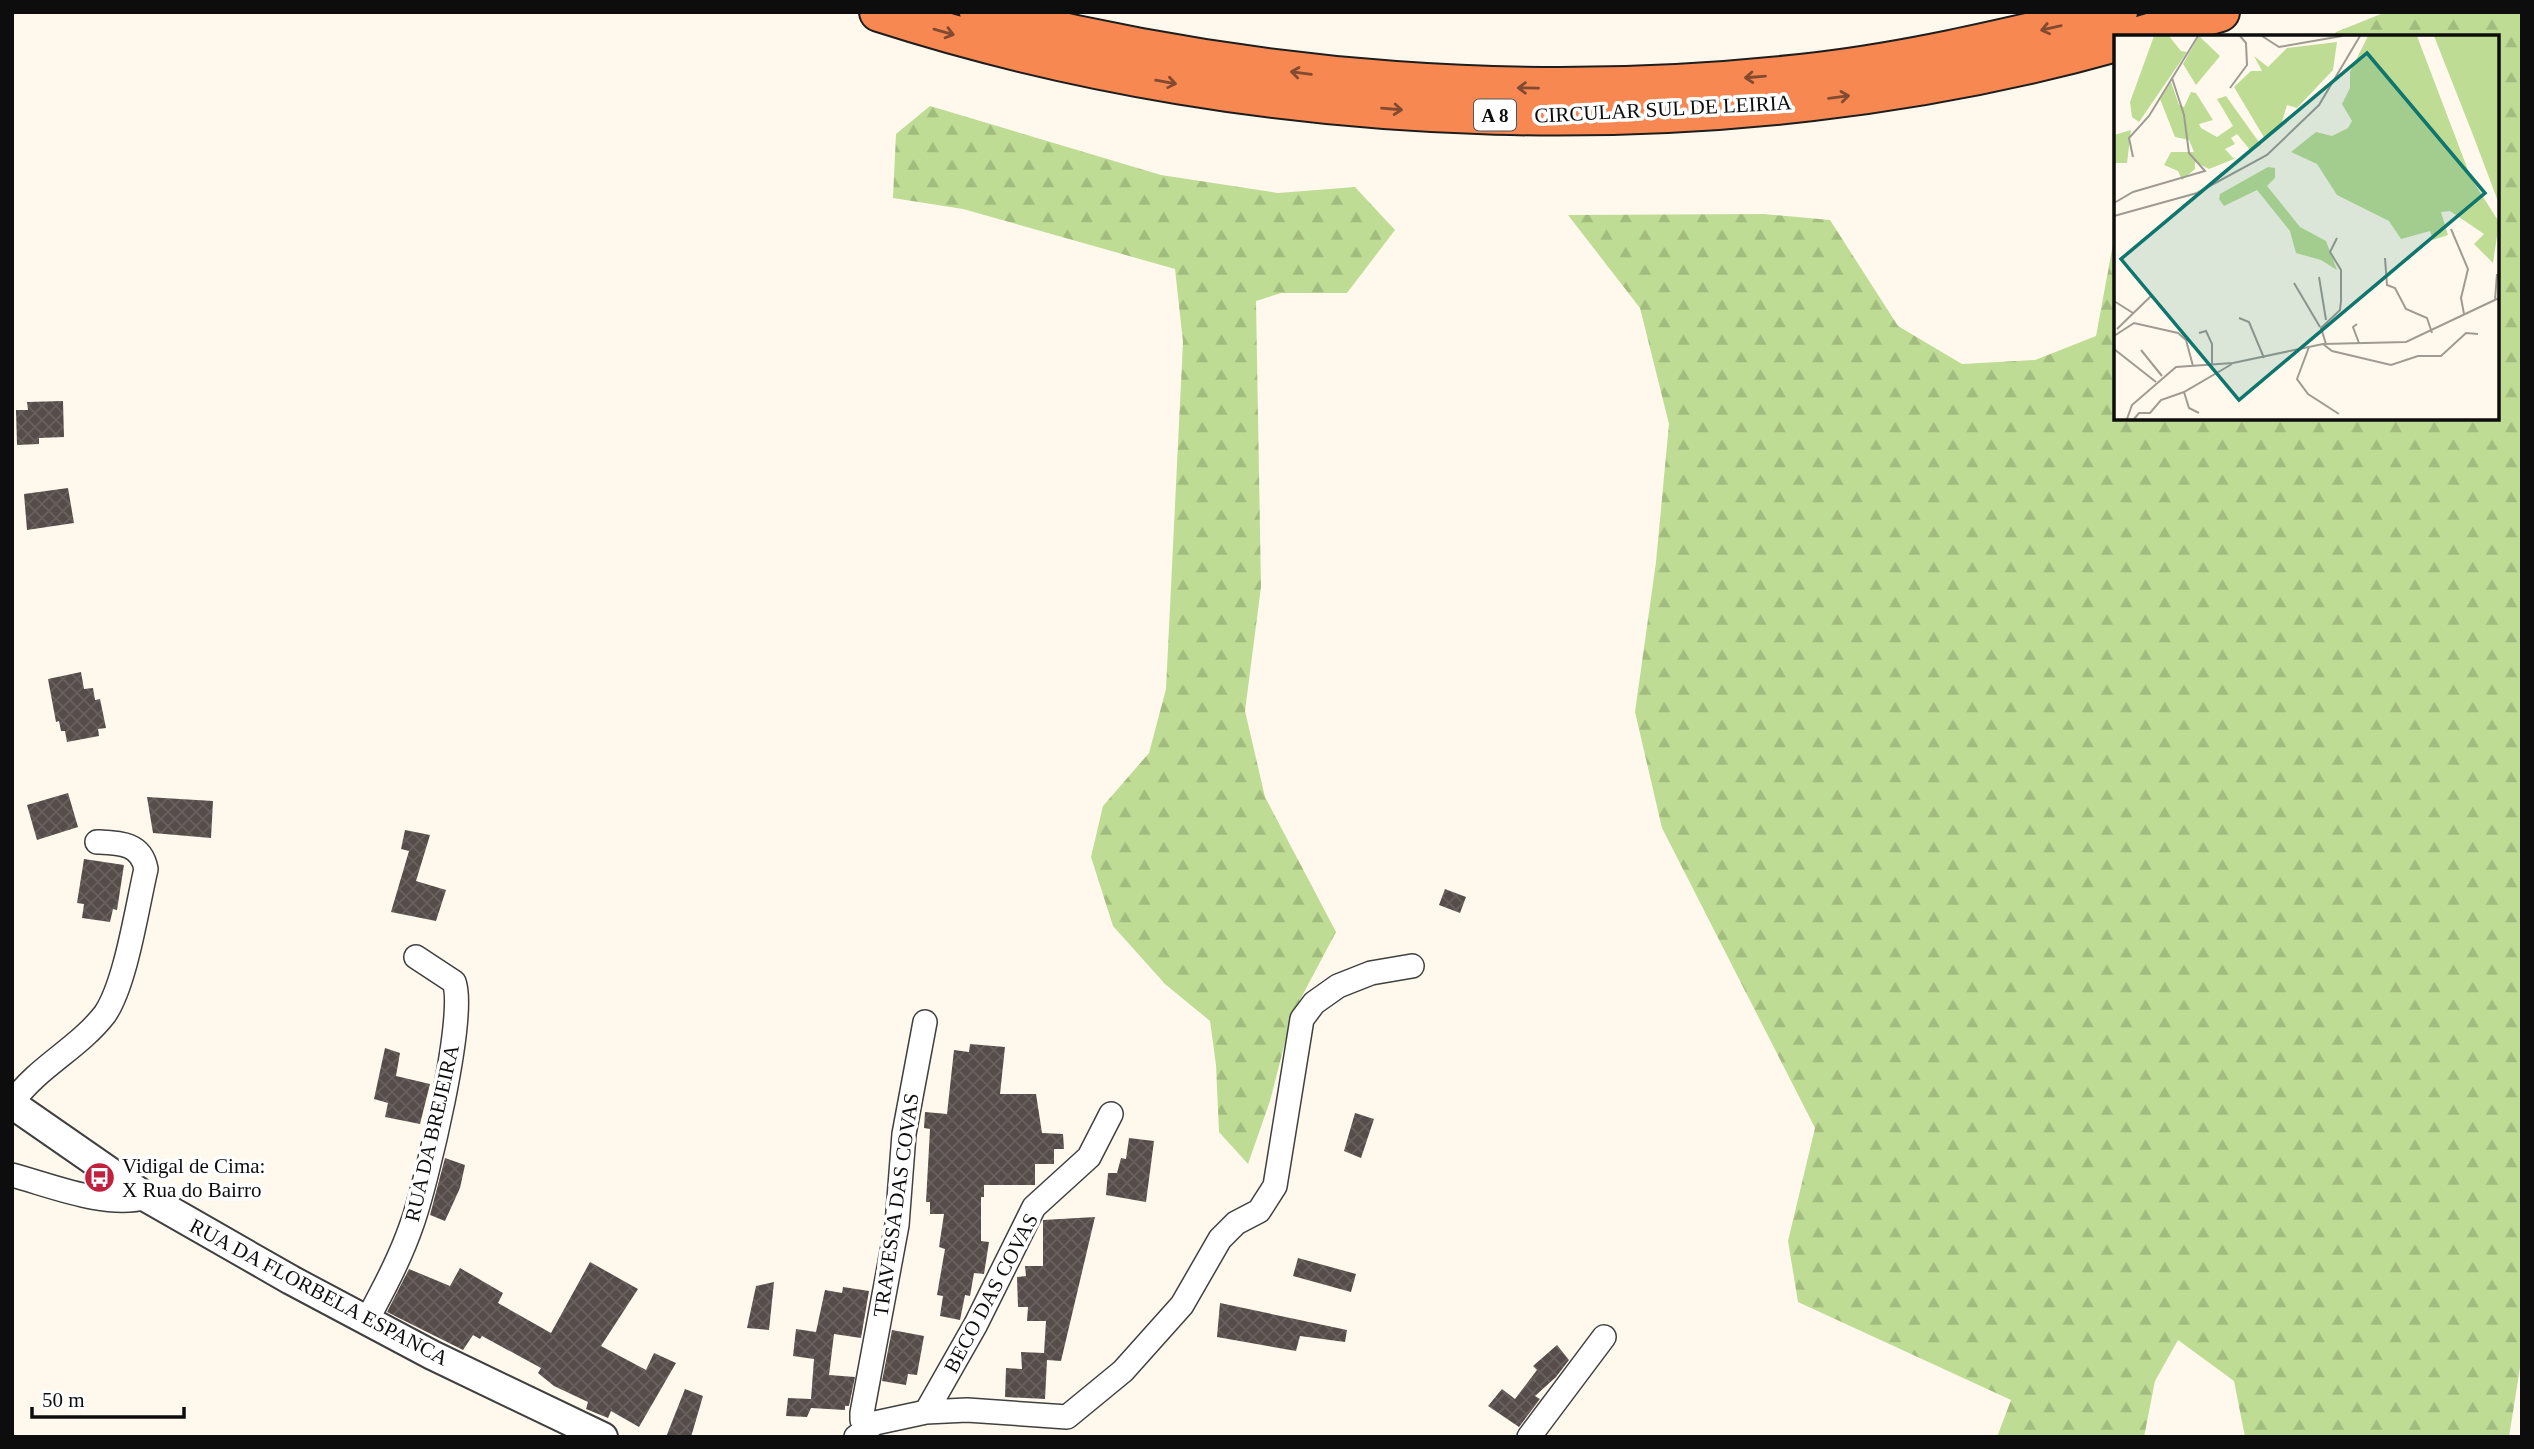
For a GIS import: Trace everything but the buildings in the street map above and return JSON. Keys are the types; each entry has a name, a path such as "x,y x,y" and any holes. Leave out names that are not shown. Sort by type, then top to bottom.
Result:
{"highway":[{"name":"CIRCULAR SUL DE LEIRIA","path":"879,12 1015,52 1207,89 1348,105 1513,116 1597,115 1842,97 1978,74 2114,42"},
{"name":"CIRCULAR SUL DE LEIRIA","path":"979,12 1049,30 1193,59 1306,74 1436,85 1566,89 1818,72 1958,48 2118,12"},
{"path":"2143,35 2220,12"}],"street":[{"path":"12,1103 31,1079 74,1047 105,1013 120,978 146,869 142,855 130,846 97,842"},
{"name":"RUA DA BREJEIRA","path":"366,1322 391,1278 415,1214 456,1029 459,1000 454,982 416,957"},
{"path":"861,1432 926,1412 967,1410 1067,1416 1123,1371 1182,1305 1220,1239 1236,1223 1259,1211 1275,1186 1300,1029 1308,1011 1314,1003 1338,986 1371,973 1412,967"},
{"name":"TRAVESSA DAS COVAS","path":"861,1432 862,1413 897,1225 904,1135 925,1021"},
{"name":"RUA DA FLORBELA ESPANCA","path":"12,1103 146,1197 366,1322 603,1437"},
{"name":"BECO DAS COVAS","path":"926,1412 981,1314 1034,1207 1089,1157 1111,1114"},
{"path":"12,1175 113,1201 132,1202 146,1197"},
{"path":"1529,1437 1604,1337"}],"green space":[{"path":"2386,12 2522,12 2522,1355 2509,1437 2245,1437 2234,1381 2178,1340 2155,1381 2144,1437 1997,1437 2011,1400 1798,1302 1788,1241 1815,1128 1662,828 1635,712 1656,562 1669,424 1640,308 1568,215 1764,214 1830,220 1898,326 1962,364 2035,360 2096,336 2114,239 2114,420 2499,420 2499,35 2334,35"},
{"path":"930,106 1161,175 1278,193 1355,187 1395,230 1347,293 1281,293 1256,301 1261,587 1245,711 1265,797 1336,932 1292,1015 1270,1101 1248,1164 1219,1132 1216,1065 1210,1021 1165,984 1113,926 1091,857 1103,806 1149,753 1166,689 1183,342 1175,269 963,209 893,198 896,134"}],"place":[{"name":"Vidigal de Cima: X Rua do Bairro","path":"99,1178"}]}
